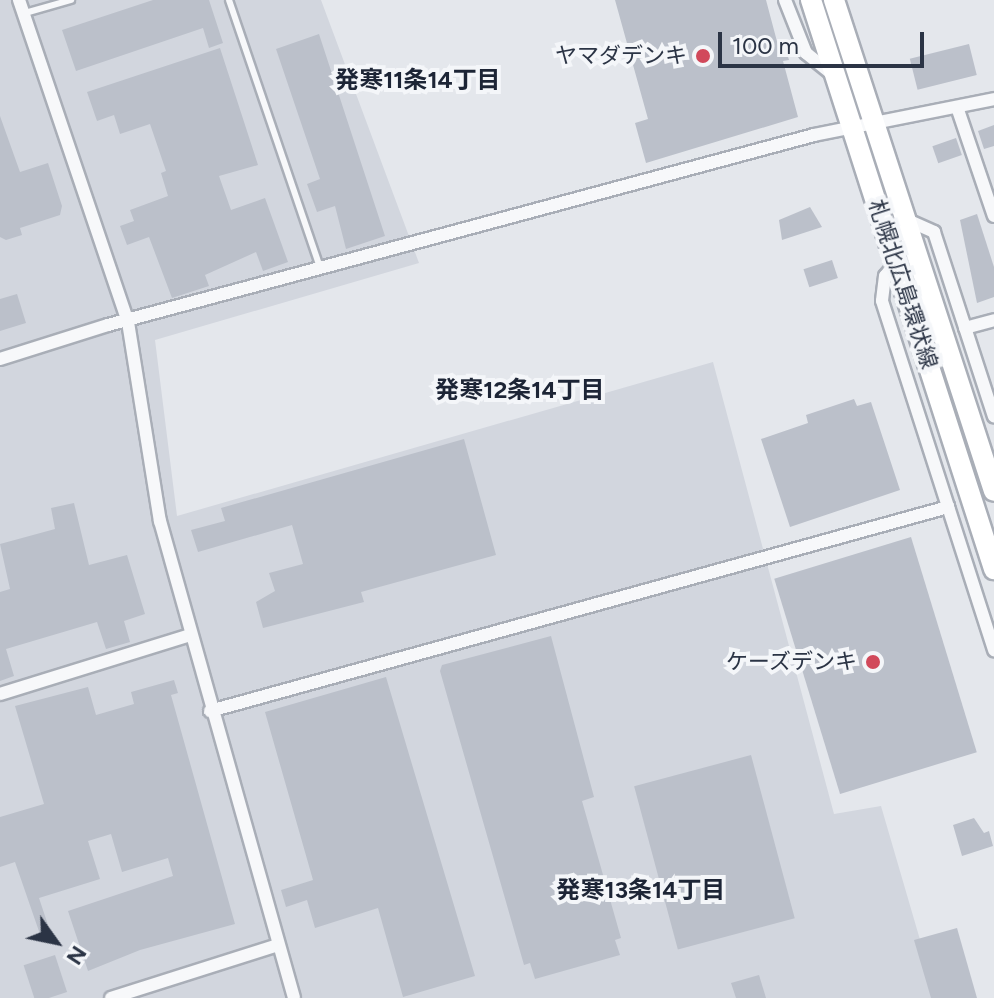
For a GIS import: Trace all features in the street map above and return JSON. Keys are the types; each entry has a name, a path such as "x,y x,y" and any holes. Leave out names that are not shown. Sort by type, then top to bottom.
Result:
{"main road":[{"name":"札幌北広島環状線","path":"811,0 994,569"},
{"name":"札幌北広島環状線","path":"839,5 994,491"}],"street":[{"path":"19,0 128,322 160,521 210,711 294,998"},
{"path":"785,0 806,53 836,78"},
{"path":"0,359 874,122 994,99"},
{"path":"957,107 994,216"},
{"path":"905,219 934,232 994,417"},
{"path":"896,263 885,276 882,301 994,650"},
{"path":"965,328 994,320"},
{"path":"210,711 948,507"},
{"path":"0,694 191,635"},
{"path":"111,998 278,945"}],"lane":[{"path":"23,13 71,0"},
{"path":"229,0 321,271"}],"shaded area":[{"path":"0,0 321,0 419,263 155,340 177,516 713,362 834,814 881,806 937,998 0,998"}],"building":[{"path":"153,0 209,0 223,43 209,48 203,28 76,71 62,30"},
{"path":"615,0 766,0 779,49 785,47 789,60 783,61 798,117 646,163 635,123 648,119"},
{"path":"319,34 385,236 346,249 335,206 317,212 307,184 320,179 276,49"},
{"path":"969,44 977,75 918,90 910,59"},
{"path":"220,48 258,165 219,176 231,210 265,198 288,262 263,271 256,252 205,275 209,286 172,298 149,237 127,245 120,226 134,221 130,210 168,196 161,173 166,171 150,124 120,134 114,115 97,121 87,92"},
{"path":"0,116 20,172 48,163 62,206 60,215 20,228 22,235 6,240 0,237"},
{"path":"994,125 994,146 984,149 978,131"},
{"path":"956,138 962,155 938,163 932,146"},
{"path":"810,207 822,227 782,240 779,220"},
{"path":"977,214 994,267 994,297 977,303 960,220"},
{"path":"832,260 838,278 809,287 803,269"},
{"path":"17,294 26,323 0,331 0,299"},
{"path":"854,399 857,406 871,402 900,490 790,527 761,439 808,423 806,415"},
{"path":"464,439 496,555 361,592 364,602 263,628 256,602 275,591 269,573 303,564 292,525 198,552 191,530 225,521 221,508"},
{"path":"74,503 89,565 127,555 145,614 124,621 130,642 106,649 97,622 6,649 14,676 0,681 0,592 10,589 0,544 55,529 51,508"},
{"path":"911,537 977,752 840,794 774,579"},
{"path":"551,636 594,797 582,801 621,938 615,940 620,955 535,979 530,963 524,965 440,671 442,665"},
{"path":"386,677 475,976 403,997 378,908 315,928 307,900 286,907 281,890 313,880 265,712"},
{"path":"174,680 178,693 171,695 235,924 140,950 88,971 68,911 173,876 168,858 122,872 111,834 88,841 100,879 39,898 52,937 42,940 15,862 0,867 0,817 44,804 15,706 88,687 96,715 134,704 131,692"},
{"path":"751,755 795,918 678,950 634,786"},
{"path":"974,818 984,833 989,831 993,846 962,856 953,825"},
{"path":"957,928 977,998 931,998 914,940"},
{"path":"55,955 67,992 49,998 34,998 24,965"},
{"path":"759,975 766,998 736,998 731,983"}],"place":[{"name":"ヤマダデンキ","path":"703,56"},
{"name":"ケーズデンキ","path":"873,662"}],"district":[{"name":"発寒11条14丁目","path":"418,80"},
{"name":"発寒12条14丁目","path":"520,390"},
{"name":"発寒13条14丁目","path":"641,890"}]}
